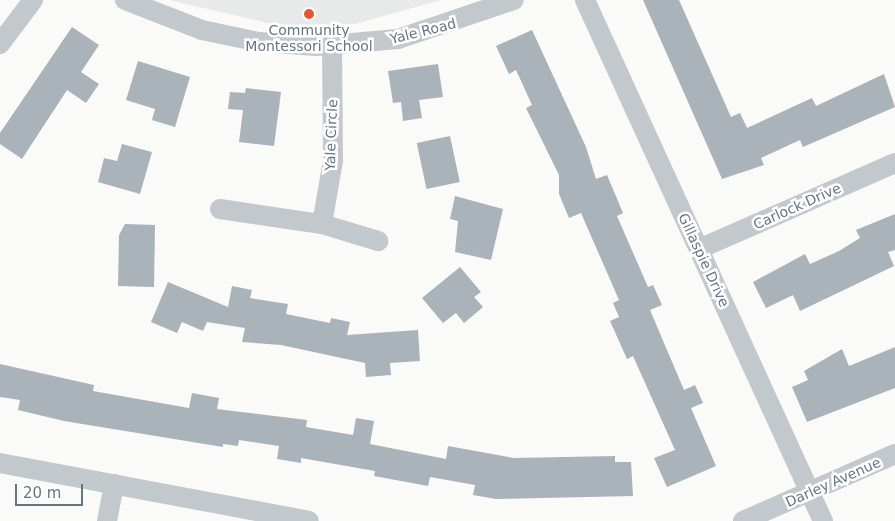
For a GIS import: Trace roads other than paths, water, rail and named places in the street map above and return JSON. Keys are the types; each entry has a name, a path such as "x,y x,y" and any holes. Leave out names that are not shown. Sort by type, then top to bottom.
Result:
{"street":[{"path":"0,44 33,0"},
{"name":"Yale Road","path":"125,0 211,32 259,42 332,46 398,39 514,0"},
{"name":"Gillaspie Drive","path":"585,0 822,521"},
{"name":"Yale Circle","path":"322,224 333,160 332,46"},
{"name":"Carlock Drive","path":"699,249 895,163"},
{"path":"220,209 322,224 378,241"},
{"name":"Darley Avenue","path":"742,521 895,454"},
{"path":"0,463 309,521"},
{"path":"108,521 114,484"}],"place":[{"name":"Community Montessori School","path":"309,14"}]}
